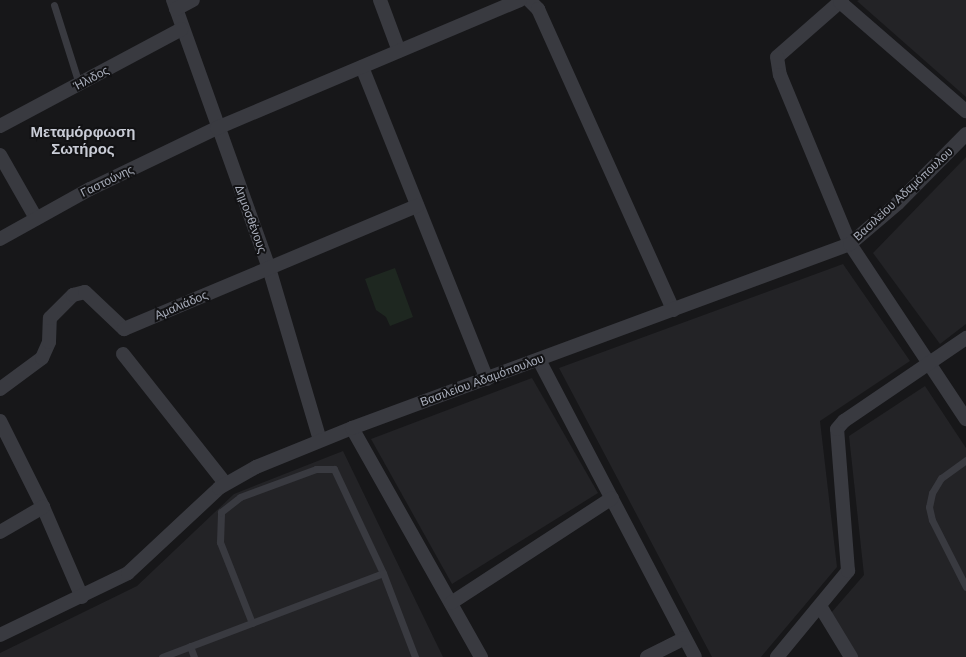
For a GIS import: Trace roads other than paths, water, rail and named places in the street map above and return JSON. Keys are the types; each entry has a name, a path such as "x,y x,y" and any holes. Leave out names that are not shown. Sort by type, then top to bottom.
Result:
{"street":[{"path":"175,4 193,0"},
{"path":"380,0 399,51"},
{"name":"Γαστούνης","path":"0,239 36,218 217,128 520,0"},
{"path":"530,0 538,9 673,310"},
{"path":"966,111 841,1 792,41 776,60 850,244 966,419"},
{"name":"Δημοσθένους","path":"175,4 217,128 269,268 320,440"},
{"name":"Ήλιδος","path":"0,126 182,29"},
{"path":"362,67 487,378"},
{"name":"Βασιλείου Αδαμόπουλου","path":"0,635 82,597 135,568 225,483 320,440 850,244 898,203 966,134"},
{"path":"0,155 36,218"},
{"name":"Αμαλιάδος","path":"0,389 42,358 49,342 50,318 73,295 85,292 124,329 417,206"},
{"path":"778,657 849,568 838,429 844,421 966,338"},
{"path":"123,354 225,483"},
{"path":"539,360 695,657"},
{"path":"0,422 43,507 82,597"},
{"path":"352,428 481,657"},
{"path":"451,603 612,498"},
{"path":"0,532 43,507"},
{"path":"820,606 851,657"},
{"path":"647,657 684,638"}],"lane":[{"path":"54,5 79,84"},
{"path":"966,460 941,478 932,493 929,507 932,520 966,588"},
{"path":"252,623 220,542 221,512 240,497 316,469 334,469 383,573 415,657"},
{"path":"162,657 383,573"},
{"path":"190,646 194,657"}],"district":[{"name":"Μεταμόρφωση Σωτήρος","path":"83,140"}]}
